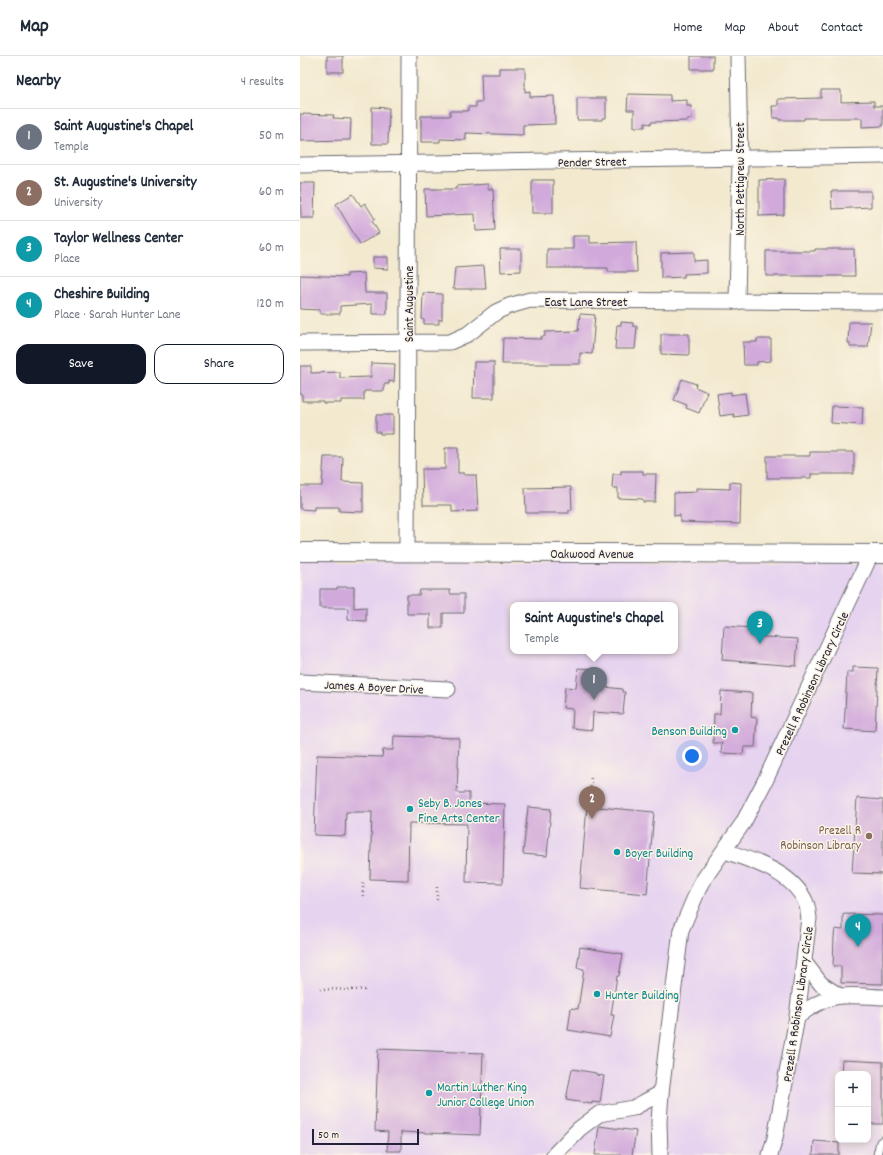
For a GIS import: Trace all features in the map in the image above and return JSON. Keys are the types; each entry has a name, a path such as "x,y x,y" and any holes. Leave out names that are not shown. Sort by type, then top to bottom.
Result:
{"street":[{"name":"Saint Augustine","path":"407,552 409,56"},
{"name":"North Pettigrew Street","path":"738,56 740,159 738,302"},
{"name":"Pender Street","path":"300,165 883,156"},
{"name":"East Lane Street","path":"300,343 450,342 468,334 496,312 509,306 530,300 883,302"},
{"name":"Oakwood Avenue","path":"300,552 877,554"},
{"name":"Prezell R Robinson Library Circle","path":"660,1155 659,1122 661,1093 682,930 701,883 725,851 743,823 765,781 877,554"},
{"name":"James A Boyer Drive","path":"300,682 448,689"},
{"name":"Prezell R Robinson Library Circle","path":"725,851 755,862 791,883 800,892 806,903 809,918 797,1017 776,1131 770,1155"},
{"path":"804,962 821,984 838,995"},
{"path":"797,1017 816,1004 838,995 883,997"},
{"path":"554,1155 579,1129 599,1114 633,1108 661,1093"},
{"path":"633,1108 659,1122"}],"lane":[{"path":"877,1155 880,1142 883,1140"}],"path":[{"path":"590,803 591,775"},
{"path":"363,883 363,898"},
{"path":"437,887 437,900"},
{"path":"320,989 368,990"}],"shaded area":[{"path":"300,561 883,563 883,1155 300,1155"}],"building":[{"path":"327,56 343,56 343,72 327,72"},
{"path":"691,56 713,56 713,69 691,69"},
{"path":"499,68 525,68 525,92 530,91 530,97 554,96 555,124 523,125 523,135 466,133 466,140 440,139 440,142 421,142 421,116 450,116 450,111 468,111 468,107 476,107 476,102 482,102 481,74 499,74"},
{"path":"821,90 841,90 841,102 874,101 874,106 883,106 883,126 862,127 862,118 804,118 804,120 779,120 779,118 773,118 772,106 778,106 778,99 821,98"},
{"path":"628,94 670,95 670,101 687,100 687,106 691,106 692,119 688,119 688,121 651,122 651,124 645,123 645,127 634,127 634,110 627,110"},
{"path":"577,98 606,98 606,118 602,118 602,120 577,120"},
{"path":"372,107 389,108 388,144 372,144"},
{"path":"300,114 334,115 333,118 351,119 350,140 300,141"},
{"path":"784,179 784,215 759,216 759,180"},
{"path":"532,180 553,180 553,213 532,213"},
{"path":"300,183 315,183 314,218 301,218"},
{"path":"488,184 488,189 493,189 495,230 476,231 475,214 426,216 425,189 456,189 456,186"},
{"path":"831,191 871,191 871,207 832,209"},
{"path":"353,194 361,206 365,203 375,219 372,221 379,233 360,244 336,204"},
{"path":"573,236 590,236 590,243 636,242 637,272 608,272 608,268 547,268 547,249 573,249"},
{"path":"500,249 521,249 521,271 501,272"},
{"path":"815,249 854,249 855,276 766,276 766,251 815,251"},
{"path":"694,252 694,261 707,260 707,273 684,274 684,277 661,278 661,253"},
{"path":"373,257 388,257 388,269 373,268"},
{"path":"484,266 486,289 453,289 455,268"},
{"path":"364,273 365,293 387,293 387,314 372,314 372,304 340,306 340,314 320,314 320,310 300,309 300,275 347,277 347,274"},
{"path":"423,293 442,294 442,320 439,319 439,324 424,324 424,320 422,319"},
{"path":"580,314 595,315 592,354 580,353 580,364 502,364 503,338 541,339 541,337 545,336 545,332 578,331"},
{"path":"621,322 633,323 633,326 637,327 635,349 615,349 617,325 621,325"},
{"path":"849,322 871,322 868,347 850,347 850,343 848,343"},
{"path":"661,334 689,334 689,355 661,354"},
{"path":"757,339 771,339 771,361 757,362 757,365 744,365 743,342 757,342"},
{"path":"474,362 494,362 494,398 473,398"},
{"path":"371,363 395,364 394,382 389,381 389,384 384,384 384,391 364,391 364,400 341,400 341,403 302,401 302,394 300,394 300,366 311,366 311,373 340,372 340,378 371,377"},
{"path":"682,379 696,384 695,387 707,392 699,413 686,408 687,405 674,400"},
{"path":"731,392 731,395 745,393 748,415 734,417 734,414 720,416 717,394"},
{"path":"832,406 863,407 862,425 831,423"},
{"path":"376,415 393,415 393,434 380,434 380,432 376,432"},
{"path":"445,448 458,448 458,473 464,473 464,475 476,475 478,511 452,512 452,505 423,505 422,469 445,469"},
{"path":"810,452 854,452 854,474 811,474 811,478 767,478 767,456 810,456"},
{"path":"324,457 343,457 342,482 363,483 363,512 339,511 339,507 314,507 314,510 300,509 300,486 322,486"},
{"path":"621,471 643,471 643,474 656,474 655,502 643,502 643,499 618,498 618,488 612,488 613,474 621,474"},
{"path":"730,482 741,483 740,524 680,522 680,515 674,516 674,493 697,492 697,488 730,489"},
{"path":"571,487 572,510 569,510 569,513 526,513 525,488"},
{"path":"337,587 354,587 354,608 366,607 366,621 348,620 348,608 320,608 320,589 337,589"},
{"path":"420,590 450,590 450,594 464,594 464,613 443,613 443,628 430,628 430,614 407,614 407,595 419,595"},
{"path":"724,626 752,628 751,636 798,639 796,666 722,660"},
{"path":"853,667 878,668 875,731 844,729 847,672 853,672"},
{"path":"578,668 598,669 596,686 622,689 622,692 625,692 623,714 593,712 592,730 572,728 573,709 563,708 565,687 576,688"},
{"name":"Benson Building","path":"721,691 752,693 751,717 757,718 755,747 744,747 743,754 721,753 722,743 713,743 714,714 720,714"},
{"name":"Seby B. Jones Fine Arts Center","path":"394,736 459,738 457,793 469,793 469,803 505,804 503,883 466,882 467,824 409,823 408,880 370,879 372,812 346,812 345,836 314,835 317,755 382,757 383,750 393,750"},
{"name":"Prezell R Robinson Library","path":"857,798 883,800 883,874 852,873"},
{"name":"Boyer Building","path":"587,806 654,812 647,894 580,888"},
{"path":"528,807 551,809 547,856 523,854"},
{"path":"843,914 883,915 883,984 841,983 841,966 833,966 835,929 843,930"},
{"name":"Hunter Building","path":"580,947 623,954 619,976 617,976 611,1015 614,1015 610,1037 568,1030 571,1008 578,1009 584,969 577,968"},
{"name":"Martin Luther King Junior College Union","path":"378,1049 483,1053 480,1135 401,1132 401,1151 387,1151 388,1132 375,1131"},
{"path":"842,1060 883,1062 883,1124 871,1124 871,1071 841,1071"},
{"path":"572,1069 596,1073 596,1075 604,1076 600,1103 592,1102 592,1104 566,1100"},
{"path":"599,1126 636,1131 632,1155 595,1155"},
{"path":"814,1141 839,1143 839,1155 813,1155"}],"place":[{"name":"Taylor Wellness Center","path":"760,644"},
{"name":"Saint Augustine's Chapel","path":"594,700"},
{"name":"Benson Building","path":"735,730"},
{"name":"Seby B. Jones Fine Arts Center","path":"410,809"},
{"name":"St. Augustine's University","path":"592,819"},
{"name":"Prezell R Robinson Library","path":"869,836"},
{"name":"Boyer Building","path":"617,852"},
{"name":"Cheshire Building","path":"858,947"},
{"name":"Hunter Building","path":"597,994"},
{"name":"Martin Luther King Junior College Union","path":"429,1093"}]}
